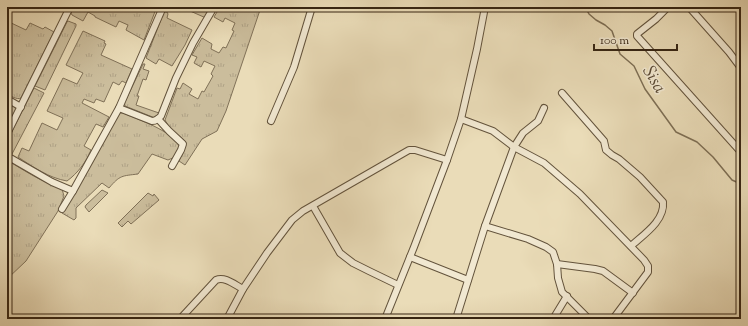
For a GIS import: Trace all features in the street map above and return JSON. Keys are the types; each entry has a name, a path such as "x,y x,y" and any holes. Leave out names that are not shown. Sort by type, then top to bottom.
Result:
{"street":[{"path":"7,134 70,7"},
{"path":"62,209 119,108 163,7"},
{"path":"119,108 152,121 155,121 161,116 176,78 214,7"},
{"path":"271,121 294,67 312,7"},
{"path":"385,319 447,160 461,119 485,7"},
{"path":"668,7 637,34 637,36 740,151"},
{"path":"689,7 729,52 741,68"},
{"path":"562,93 604,141 606,150 640,177 663,202 664,208 662,215 657,222 631,246"},
{"path":"7,98 21,107"},
{"path":"456,319 485,226 514,147 523,133 538,121 544,108"},
{"path":"158,119 183,144 172,166"},
{"path":"461,119 493,131 514,147 544,163 580,194 644,260 648,266 648,272 613,319"},
{"path":"226,319 243,289 267,253 292,220 313,206 409,150 415,150 447,160"},
{"path":"7,156 52,182 73,191"},
{"path":"313,206 340,253 353,263 369,272 398,285"},
{"path":"485,226 528,239 546,247 553,252 557,264 558,278 562,292 589,319"},
{"path":"410,257 468,280"},
{"path":"557,264 603,271 632,293"},
{"path":"180,319 216,280 224,279 243,289"},
{"path":"553,319 567,296"}],"green space":[{"path":"75,7 153,7 156,9 144,40 126,30 128,25 119,21 116,27 88,12 83,21 72,15 71,13"},
{"path":"181,7 212,7 206,18"},
{"path":"220,7 261,7 226,111 217,131 202,139 185,165 179,161 186,143 170,129 165,120 177,88 180,89 183,83 192,89 189,94 198,99 202,91 204,92 213,76 211,74 215,66 204,61 201,67 194,63 197,57 192,55 202,38 212,44 211,49 219,53 223,47 226,48 234,31 232,30 235,23 225,18 223,22 214,17"},
{"path":"164,12 167,12 168,14 167,18 192,30 172,66 159,59 156,64 146,58"},
{"path":"7,21 26,30 30,23 43,29 45,27 54,32 21,98 14,98 7,94"},
{"path":"67,22 76,24 76,26 45,90 35,86"},
{"path":"83,31 105,41 104,43 106,44 101,55 132,69 126,83 122,81 119,85 113,82 104,102 96,99 94,103 84,99 82,103 109,117 103,127 96,124 84,146 91,150 89,154 78,171 67,181 48,175 18,157 22,148 29,151 42,123 57,130 63,118 47,111 63,78 77,84 83,73 66,65"},
{"path":"143,64 145,64 143,69 149,71 146,80 143,79 137,96 139,96 136,105 159,113 155,118 125,106 124,104"},
{"path":"34,88 44,93 12,154 7,150 7,141"},
{"path":"7,103 14,106 16,110 7,127"},
{"path":"120,113 146,122 169,135 179,146 175,157 168,160 152,154 138,174 122,177 109,188 102,183 76,208 76,218 74,220 62,213"},
{"path":"7,160 41,180 62,189 64,196 58,211 26,261 7,279"},
{"path":"102,190 108,193 89,212 85,207 86,205"},
{"path":"148,193 153,196 154,194 159,200 131,224 128,221 122,227 118,223"}],"waterway":[{"name":"Sisa","path":"585,7 589,14 612,31 620,54 634,66 645,89 676,132 697,142 713,157 732,180 741,184"}]}
